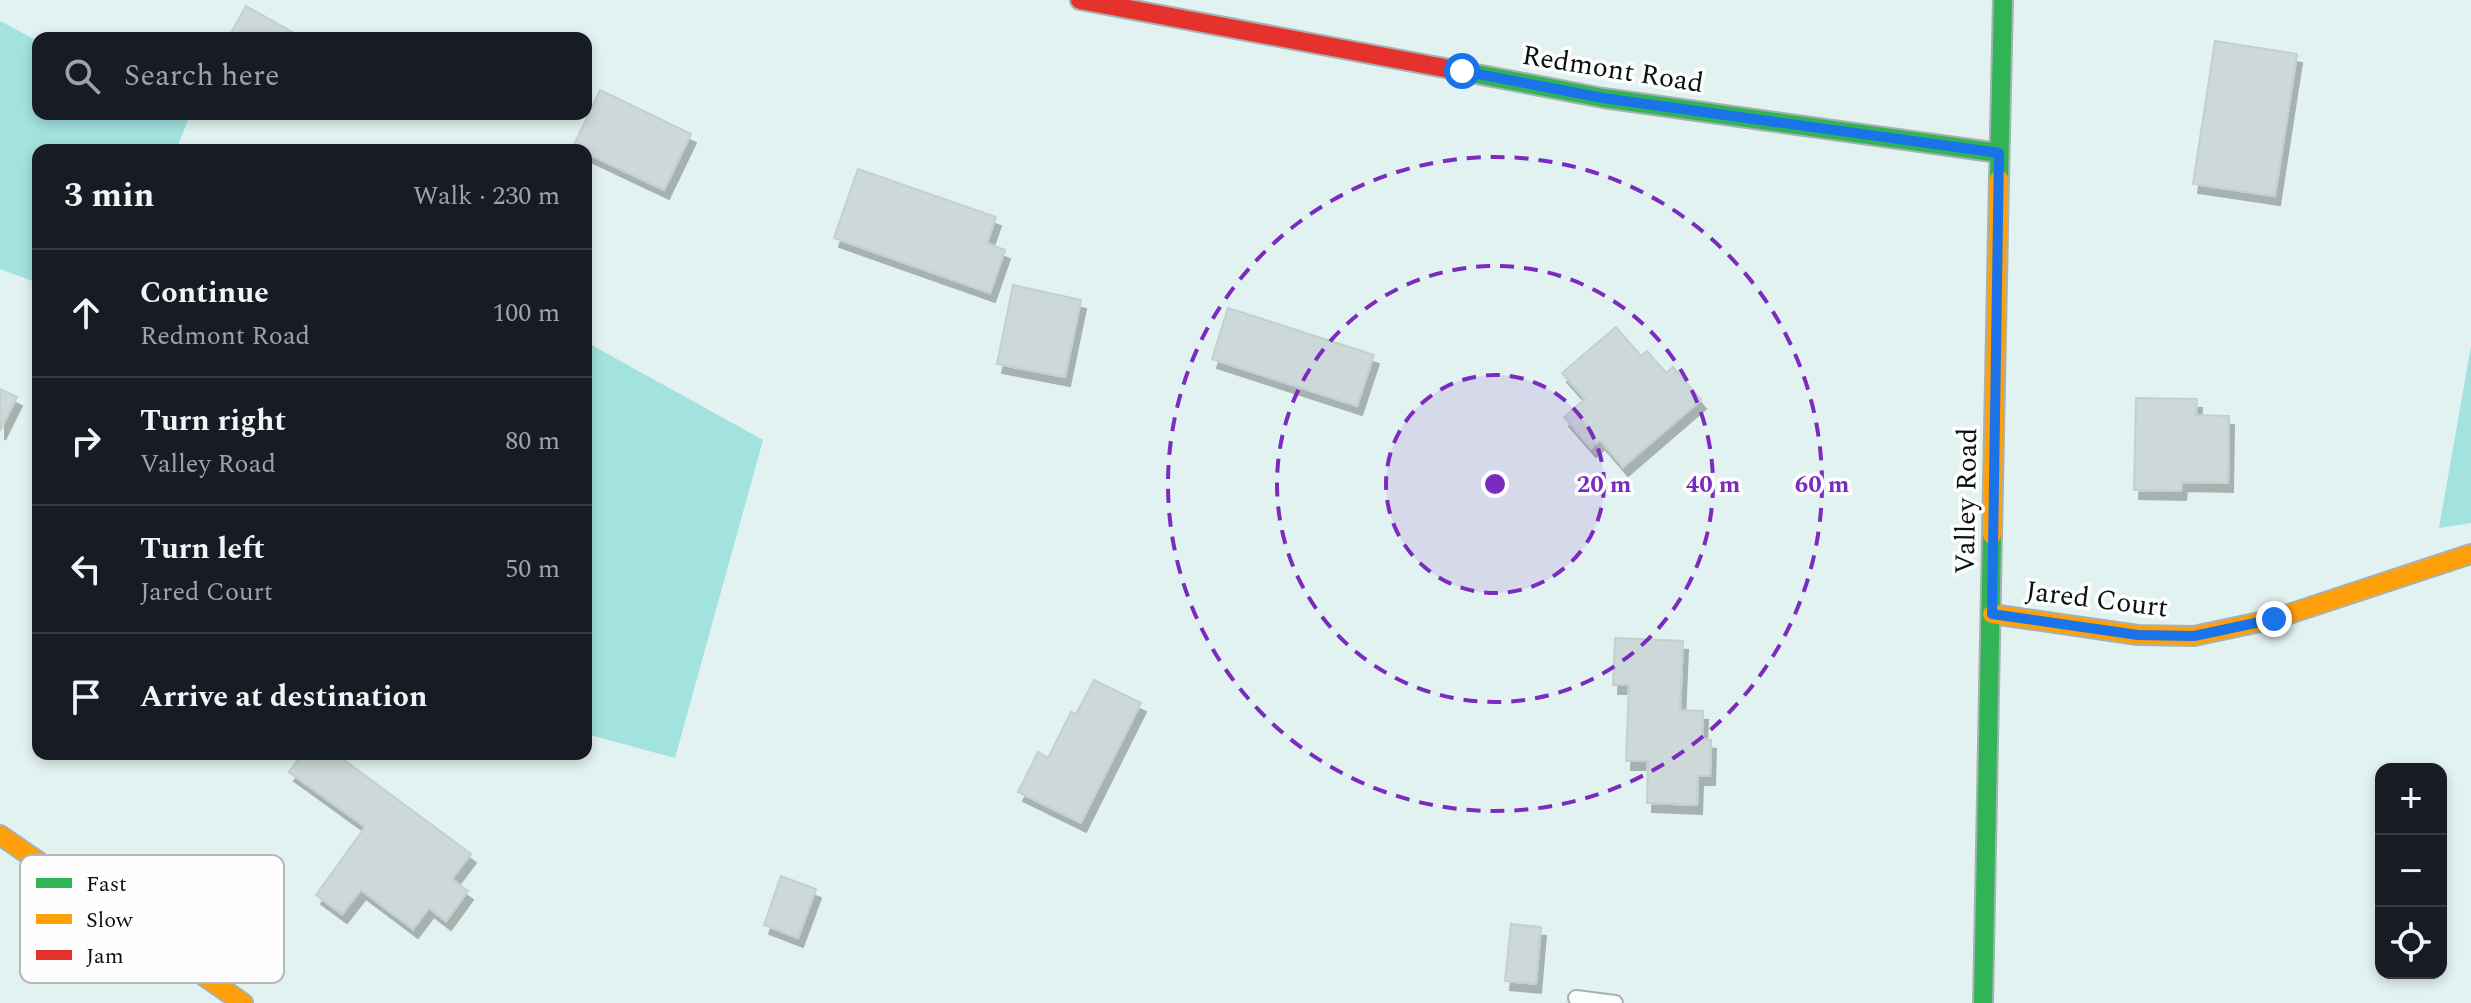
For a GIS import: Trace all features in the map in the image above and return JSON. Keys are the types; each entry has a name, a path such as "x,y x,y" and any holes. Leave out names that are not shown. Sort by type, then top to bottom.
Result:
{"street":[{"name":"Redmont Road","path":"1080,0 1603,98 1999,153"},
{"name":"Valley Road","path":"1983,1003 2003,0"},
{"name":"Jared Court","path":"1992,614 2138,635 2194,636 2274,619 2471,554"},
{"path":"0,835 29,855"},
{"path":"214,983 243,1003"}],"lane":[{"path":"1576,998 1615,1003"}],"shaded area":[{"path":"0,21 32,38 32,120 188,120 178,144 32,144 32,281 0,269"},
{"path":"592,345 763,440 675,758 592,736"},
{"path":"2471,346 2471,523 2439,528"}],"building":[{"path":"246,6 292,32 231,32"},
{"path":"2215,41 2297,54 2275,196 2193,184"},
{"path":"600,90 691,134 664,190 592,156 592,144 574,144 586,120 592,120 592,107"},
{"path":"858,169 996,217 987,243 1005,250 990,293 834,238"},
{"path":"1013,285 1081,300 1065,377 997,364"},
{"path":"1228,308 1374,355 1357,406 1212,359"},
{"path":"1616,327 1641,356 1647,351 1666,373 1673,367 1701,400 1623,467 1600,440 1591,448 1564,417 1585,399 1562,373"},
{"path":"0,389 17,397 0,431"},
{"path":"2136,398 2197,399 2196,415 2229,416 2228,483 2182,482 2181,491 2134,490"},
{"path":"1615,638 1683,641 1680,710 1703,711 1702,739 1711,740 1710,776 1698,776 1697,805 1647,803 1648,761 1626,761 1629,685 1613,685"},
{"path":"1094,680 1141,703 1081,823 1018,792 1038,752 1048,758 1071,712 1076,714"},
{"path":"298,760 344,760 471,854 452,879 468,891 446,921 429,908 413,929 361,890 342,914 316,895 365,827 289,772"},
{"path":"781,876 816,889 798,938 764,925"},
{"path":"1511,924 1541,927 1536,984 1505,981"}],"traffic: fast":[{"path":"1999,179 2003,0"},
{"path":"1450,69 1603,98 1999,153"},
{"path":"1983,1003 1992,535"}],"traffic: slow":[{"path":"1992,535 1999,179"},
{"path":"1992,614 2138,635 2194,636 2274,619 2471,554"},
{"path":"0,835 29,855"},
{"path":"214,983 243,1003"}],"traffic: jam":[{"path":"1080,0 1450,69"}],"route":[{"path":"1462,71 1603,98 1999,153 1992,614 2138,635 2194,636 2274,619"}]}
